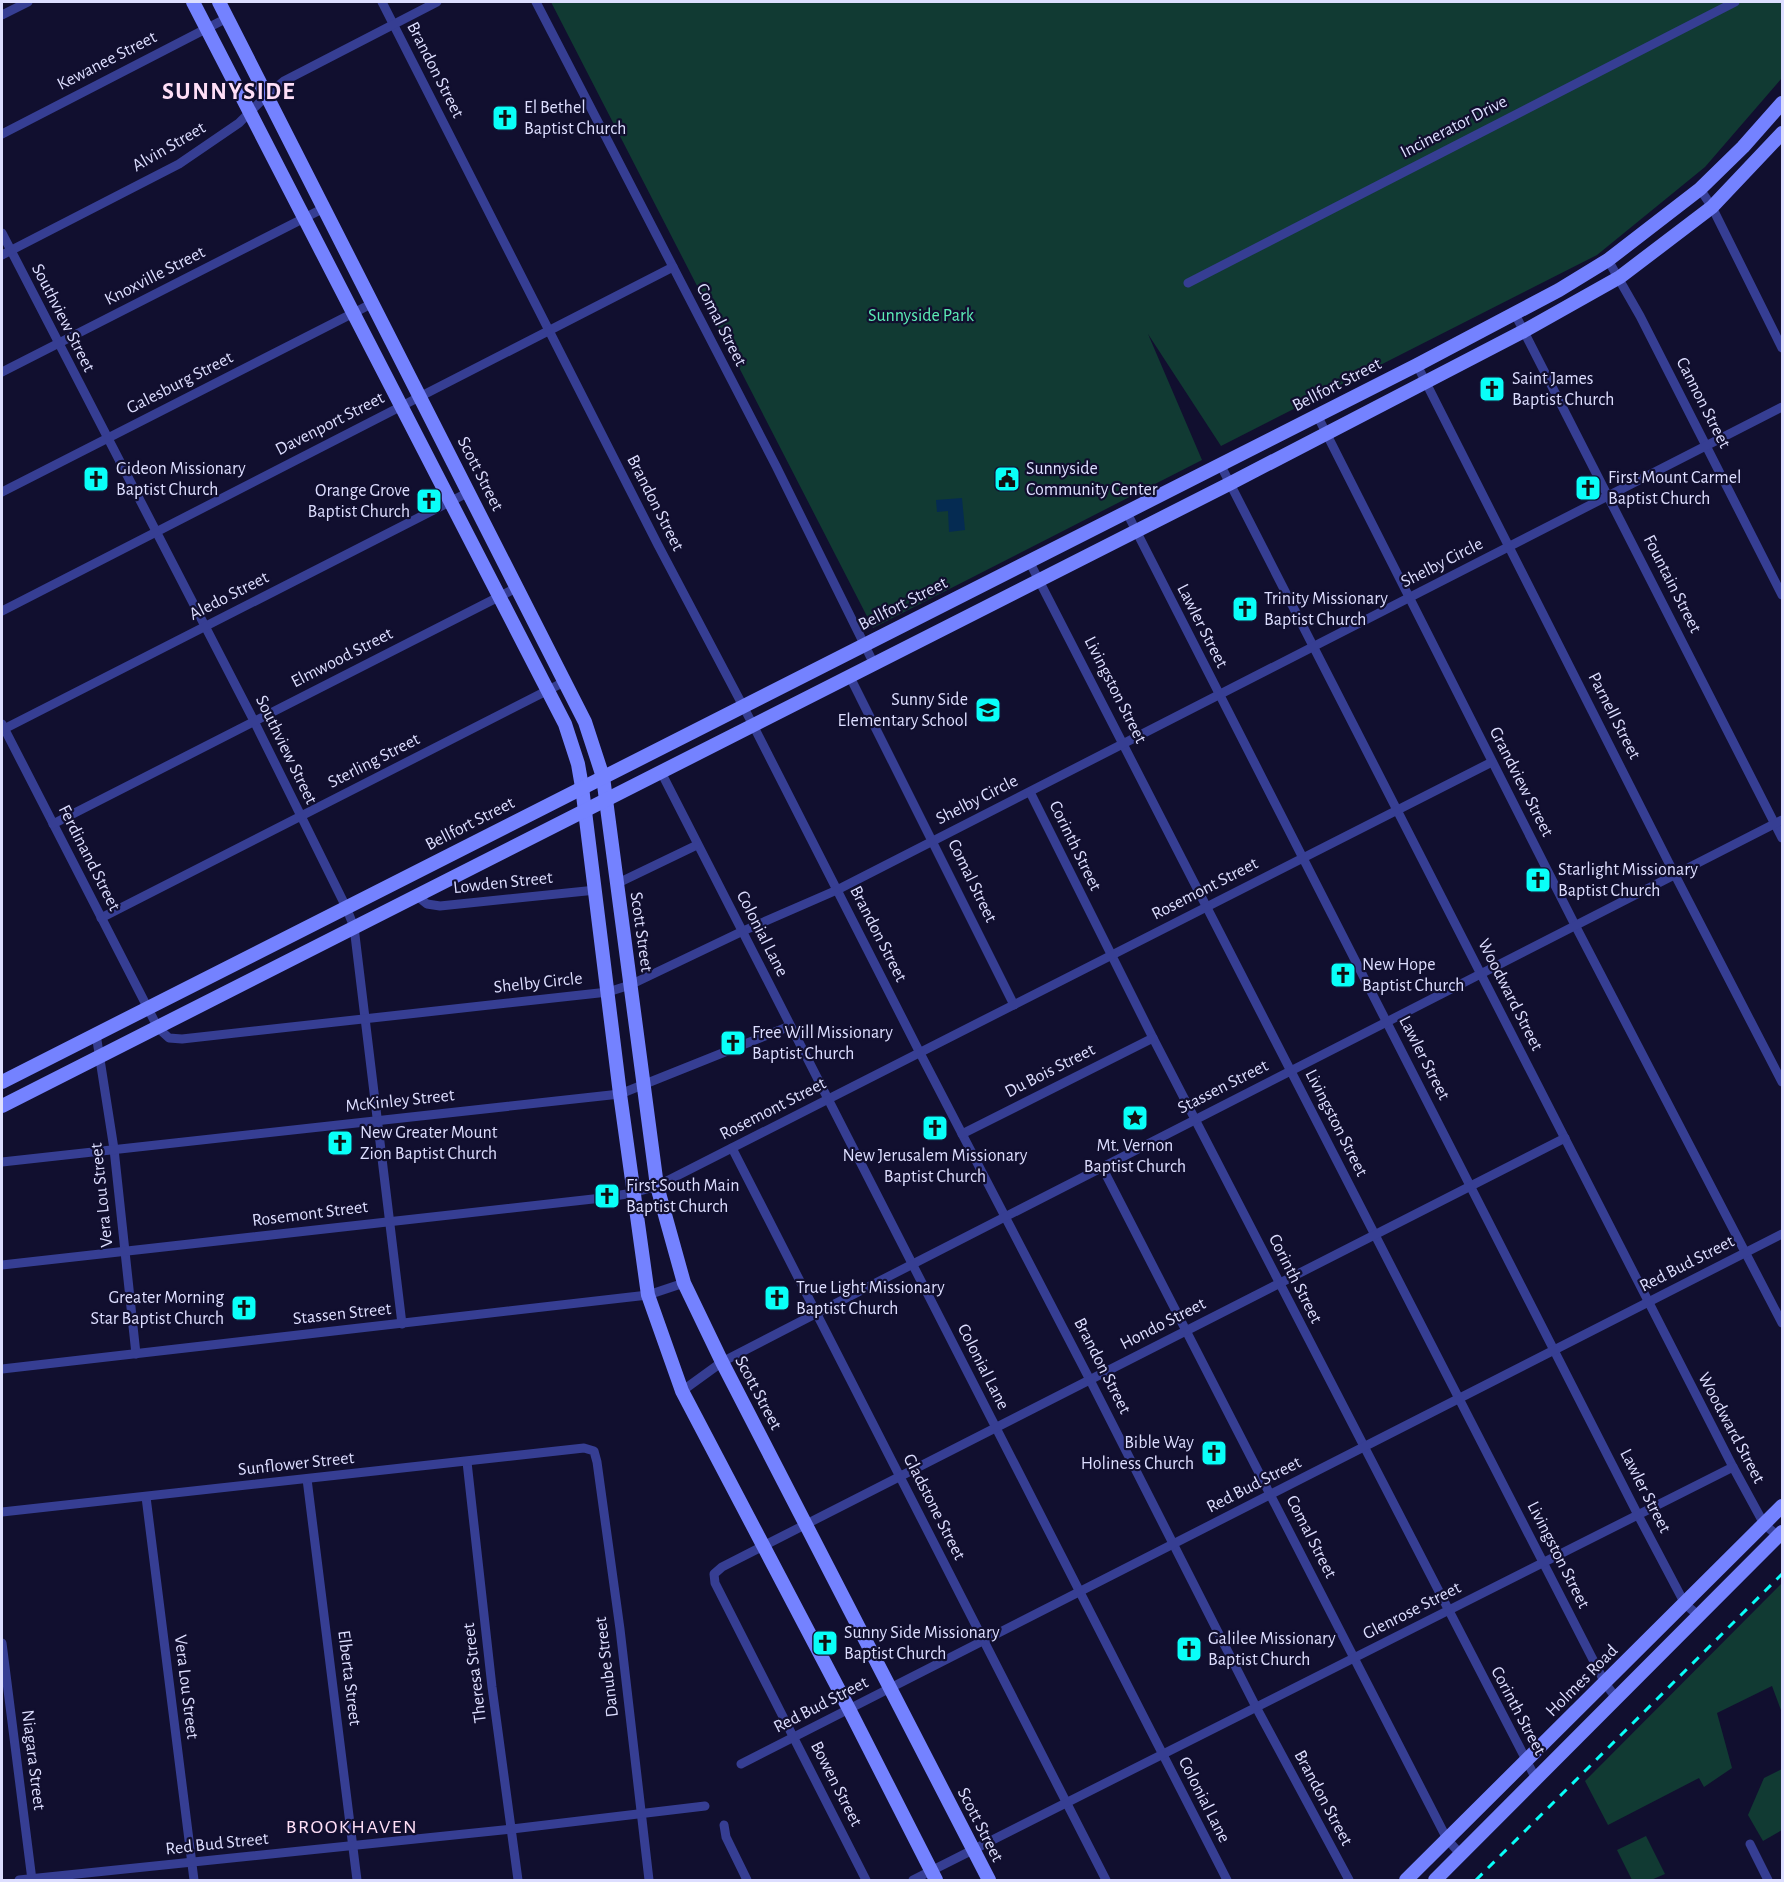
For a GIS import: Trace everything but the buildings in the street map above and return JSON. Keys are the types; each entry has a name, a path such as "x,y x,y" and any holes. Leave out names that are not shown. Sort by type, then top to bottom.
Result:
{"main road":[{"path":"193,2 572,743 582,787 620,1094 648,1295 682,1391 934,1876"},
{"name":"Scott Street","path":"219,2 518,586 585,722 603,777 657,1186 684,1283 722,1362 989,1881"},
{"name":"Bellfort Street","path":"2,1082 1417,365 1559,290 1608,260 1700,189 1743,147 1782,103"},
{"path":"2,1106 1231,483 1524,331 1620,277 1712,207 1782,133"},
{"path":"441,859 451,878"},
{"path":"246,958 256,977"},
{"name":"Holmes Road","path":"1406,1881 1782,1506"},
{"name":"Holmes Road","path":"1435,1881 1780,1534"}],"street":[{"path":"2,15 28,2"},
{"name":"Brandon Street","path":"382,2 548,331 1006,1216 1256,1707 1349,1881"},
{"name":"Alvin Street","path":"6,253 179,164 239,123 284,81 437,2"},
{"name":"Comal Street","path":"536,2 874,664"},
{"name":"Incinerator Drive","path":"1188,283 1735,2"},
{"name":"Kewanee Street","path":"2,134 227,18"},
{"path":"1700,189 1712,207 1782,348"},
{"name":"Knoxville Street","path":"2,372 324,208"},
{"name":"Southview Street","path":"2,233 6,253 57,344 254,721 354,927 402,1324"},
{"name":"Cannon Street","path":"1608,260 1620,277 1782,595"},
{"name":"Davenport Street","path":"2,611 673,267"},
{"name":"Galesburg Street","path":"2,492 373,303"},
{"name":"Fountain Street","path":"1514,312 1779,822 1782,838"},
{"name":"Parnell Street","path":"1417,365 1782,1082"},
{"name":"Shelby Circle","path":"158,1028 169,1038 182,1039 608,992 630,985 742,931 837,890 1782,406"},
{"name":"Grandview Street","path":"1317,415 1575,926 1782,1323"},
{"name":"Woodward Street","path":"1220,464 1733,1467 1764,1524 1780,1534"},
{"name":"Aledo Street","path":"3,726 205,627 469,492"},
{"name":"Lawler Street","path":"1126,512 1638,1515 1685,1604 1698,1616"},
{"name":"Livingston Street","path":"1029,561 1605,1683 1616,1698"},
{"name":"Elmwood Street","path":"53,824 518,586"},
{"name":"Comal Street","path":"850,677 1014,1005"},
{"name":"Sterling Street","path":"101,918 566,681"},
{"name":"Ferdinand Street","path":"3,726 148,1008"},
{"name":"Rosemont Street","path":"2,1265 602,1198 657,1186 1492,762"},
{"name":"Colonial Lane","path":"661,772 1227,1881"},
{"name":"Corinth Street","path":"1029,792 1279,1284 1536,1779"},
{"name":"Stassen Street","path":"682,1391 722,1362 1779,822"},
{"path":"616,884 697,845"},
{"name":"Lowden Street","path":"417,896 427,904 440,906 596,890"},
{"path":"148,1008 158,1028"},
{"name":"McKinley Street","path":"2,1162 620,1094 790,1026"},
{"name":"Vera Lou Street","path":"96,1034 114,1149 136,1354"},
{"name":"Du Bois Street","path":"962,1134 1153,1038"},
{"name":"Hondo Street","path":"714,1574 722,1567 1564,1138"},
{"name":"Gladstone Street","path":"732,1148 1106,1881"},
{"name":"Comal Street","path":"1102,1167 1447,1839 1461,1855"},
{"name":"Red Bud Street","path":"741,1764 1782,1234"},
{"name":"Stassen Street","path":"2,1369 648,1295 684,1283"},
{"name":"Sunflower Street","path":"2,1512 584,1448 594,1450"},
{"name":"Danube Street","path":"594,1450 620,1629 649,1881"},
{"name":"Theresa Street","path":"467,1462 492,1687 518,1881"},
{"name":"Glenrose Street","path":"913,1881 934,1876 973,1850 1733,1467"},
{"name":"Elberta Street","path":"307,1479 357,1881"},
{"name":"Vera Lou Street","path":"146,1497 194,1881"},
{"name":"Bowen Street","path":"714,1574 715,1583 866,1881"},
{"name":"Niagara Street","path":"2,1643 32,1880"},
{"name":"Red Bud Street","path":"19,1881 705,1806"},
{"path":"724,1825 726,1837 747,1881"},
{"path":"1750,1844 1768,1881"}],"green space":[{"name":"Sunnyside Park","path":"551,2 1782,2 1782,78 1705,167 1597,255 1221,446 1148,334 1202,460 873,628"},
{"path":"1782,1583 1782,1713 1772,1686 1717,1713 1732,1768 1704,1787 1699,1778 1608,1825 1585,1781"},
{"path":"1782,1769 1782,1830 1763,1841 1748,1815 1764,1778"},
{"path":"1646,1836 1665,1874 1651,1880 1632,1880 1617,1850"}],"water":[{"path":"962,498 965,530 949,532 948,511 937,512 936,500"}],"railway":[{"path":"1476,1880 1782,1574"}],"place":[{"name":"El Bethel Baptist Church","path":"505,118"},
{"name":"Saint James Baptist Church","path":"1492,389"},
{"name":"Gideon Missionary Baptist Church","path":"96,479"},
{"name":"Sunnyside Community Center","path":"1007,479"},
{"name":"First Mount Carmel Baptist Church","path":"1588,488"},
{"name":"Orange Grove Baptist Church","path":"429,501"},
{"name":"Trinity Missionary Baptist Church","path":"1245,609"},
{"name":"Sunny Side Elementary School","path":"988,710"},
{"name":"Starlight Missionary Baptist Church","path":"1538,880"},
{"name":"New Hope Baptist Church","path":"1343,975"},
{"name":"Free Will Missionary Baptist Church","path":"733,1043"},
{"name":"Mt. Vernon Baptist Church","path":"1135,1118"},
{"name":"New Jerusalem Missionary Baptist Church","path":"935,1128"},
{"name":"New Greater Mount Zion Baptist Church","path":"340,1143"},
{"name":"First South Main Baptist Church","path":"607,1196"},
{"name":"True Light Missionary Baptist Church","path":"777,1298"},
{"name":"Greater Morning Star Baptist Church","path":"244,1308"},
{"name":"Bible Way Holiness Church","path":"1214,1453"},
{"name":"Sunny Side Missionary Baptist Church","path":"825,1643"},
{"name":"Galilee Missionary Baptist Church","path":"1189,1649"}],"district":[{"name":"SUNNYSIDE","path":"229,92"},
{"name":"BROOKHAVEN","path":"352,1827"}]}
